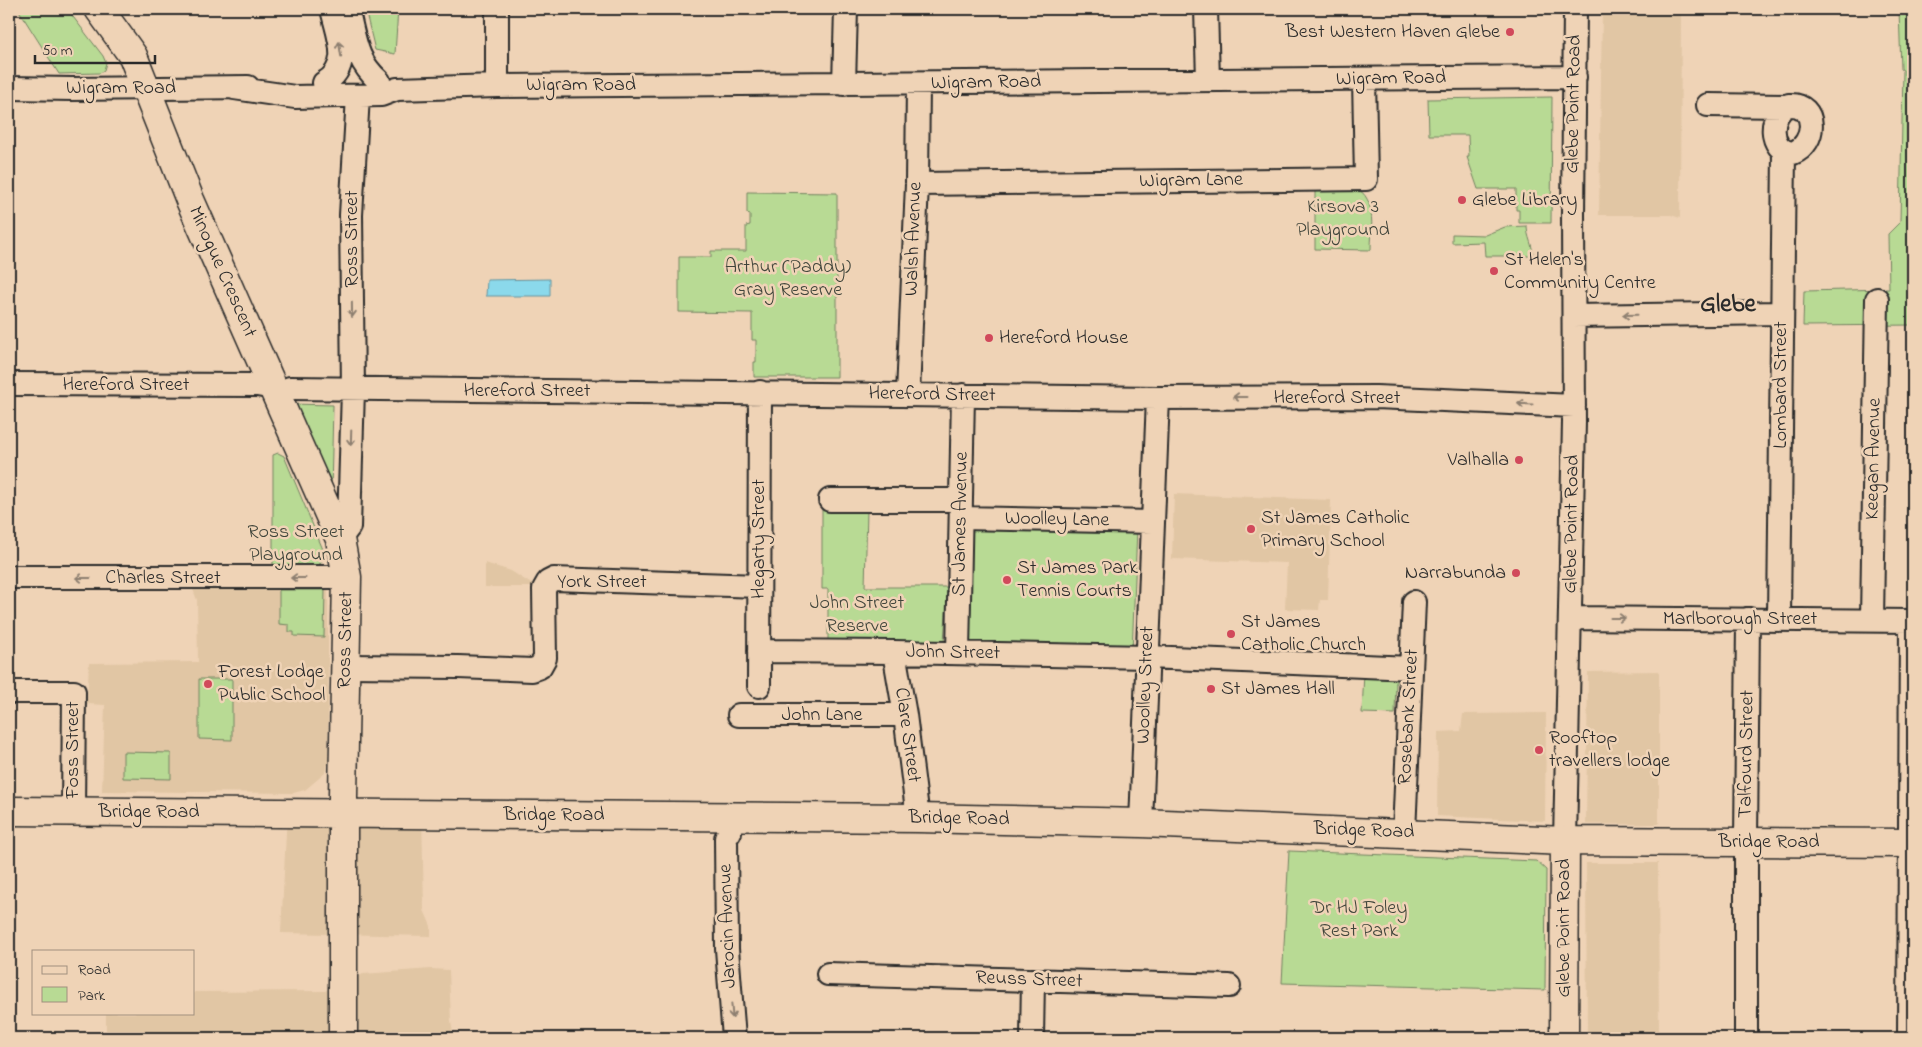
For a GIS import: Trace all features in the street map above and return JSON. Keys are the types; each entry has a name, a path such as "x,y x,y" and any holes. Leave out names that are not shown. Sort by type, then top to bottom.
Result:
{"main road":[{"name":"Minogue Crescent","path":"99,9 133,56 190,200 282,388 340,539"},
{"name":"Ross Street","path":"340,539 347,577 343,813 343,1038"},
{"name":"Bridge Road","path":"9,811 918,818 1140,823 1565,841 1912,843"},
{"name":"Glebe Point Road","path":"1564,1038 1565,841"}],"street":[{"path":"324,83 336,74 342,62 332,9"},
{"path":"348,9 361,61 368,70 388,85"},
{"path":"497,9 497,86"},
{"path":"844,84 846,9"},
{"path":"1206,9 1208,80"},
{"name":"Glebe Point Road","path":"1565,841 1574,406 1575,9"},
{"name":"Wigram Road","path":"9,88 234,88 324,83 497,86 918,84 1575,77"},
{"name":"Wigram Lane","path":"917,184 1366,179 1364,80"},
{"name":"Walsh Avenue","path":"908,394 917,184 918,84"},
{"name":"Wigram Road","path":"234,88 295,97 358,96 381,95 388,85"},
{"name":"Ross Street","path":"340,539 349,527 353,389 352,191 358,96"},
{"path":"1708,106 1796,105 1804,109 1810,118 1811,127 1808,140 1801,149 1793,152 1784,151 1776,142 1774,125 1779,112 1785,106"},
{"name":"Lombard Street","path":"1779,619 1784,151"},
{"name":"Keegan Avenue","path":"1872,620 1877,299"},
{"path":"1574,316 1782,313"},
{"name":"Hereford Street","path":"9,384 257,385 282,388 436,391 760,392 1158,398 1376,397 1574,406"},
{"name":"Hegarty Street","path":"759,686 760,392"},
{"name":"St James Avenue","path":"958,653 963,395"},
{"name":"Woolley Street","path":"1140,823 1158,398"},
{"name":"Woolley Lane","path":"830,500 1153,522"},
{"name":"Charles Street","path":"9,578 347,577"},
{"name":"York Street","path":"345,666 458,666 532,670 540,667 545,658 544,589 548,582 554,579 759,586"},
{"name":"Rosebank Street","path":"1404,833 1414,602"},
{"name":"Marlborough Street","path":"1570,618 1912,621"},
{"name":"Talfourd Street","path":"1746,1038 1748,619"},
{"path":"1909,1038 1912,843 1912,621"},
{"name":"John Street","path":"759,651 958,653 1411,668"},
{"name":"Clare Street","path":"894,652 905,715 918,818"},
{"name":"Foss Street","path":"9,692 74,692 73,812"},
{"name":"John Lane","path":"739,715 905,715"},
{"name":"Jarocin Avenue","path":"729,816 730,832 726,838 727,949 734,1038"},
{"name":"Reuss Street","path":"828,974 1229,986"},
{"path":"1032,1038 1033,980"}],"shaded area":[{"path":"1602,9 1681,9 1680,218 1671,215 1599,215"},
{"name":"St James Catholic Primary School","path":"1174,494 1331,500 1328,600 1320,600 1319,610 1285,609 1287,563 1172,559"},
{"path":"485,563 511,571 536,587 485,587"},
{"name":"Forest Lodge Public School","path":"192,587 328,588 328,761 325,773 305,790 293,793 102,791 105,705 87,704 89,663 198,662 197,600"},
{"path":"1659,671 1659,824 1586,824 1588,672"},
{"path":"1546,713 1545,821 1437,816 1438,732 1461,731 1463,714"},
{"path":"287,813 422,814 424,910 431,926 431,936 281,933"},
{"path":"1586,863 1658,863 1659,1038 1587,1038"},
{"path":"431,969 449,970 451,1022 454,1038 106,1038 106,1014 195,1014 195,992 325,991 363,974"}],"green space":[{"path":"18,9 67,9 103,56 106,63 104,70 100,73 59,74"},
{"path":"365,9 398,9 395,54 375,50"},
{"path":"1899,9 1913,9 1913,325 1803,326 1804,291 1889,289 1888,234 1900,222 1903,70 1901,69"},
{"path":"1552,97 1551,223 1519,223 1519,210 1516,210 1516,189 1478,189 1467,157 1469,157 1468,135 1429,135 1428,99"},
{"name":"Kirsova 3 Playground","path":"1315,186 1350,187 1359,190 1365,196 1371,212 1371,250 1315,249"},
{"name":"Arthur (Paddy) Gray Reserve","path":"747,192 837,193 837,377 754,377 756,340 752,340 752,313 679,312 679,257 711,257 711,251 746,251 746,226 750,225 750,214 747,213"},
{"path":"1527,226 1533,256 1485,256 1484,242 1452,243 1452,234 1485,235 1505,227"},
{"path":"291,404 333,405 331,493"},
{"name":"Ross Street Playground","path":"278,453 284,456 324,552 321,563 314,567 273,567 273,455"},
{"name":"John Street Reserve","path":"822,509 867,510 865,587 948,587 944,641 941,645 828,643 828,589 822,589"},
{"path":"968,524 1137,528 1132,653 969,643"},
{"path":"279,590 325,590 324,637 294,636 294,632 289,632 289,625 279,624"},
{"path":"1364,672 1391,674 1396,679 1395,714 1362,713"},
{"path":"199,679 232,679 232,740 199,739"},
{"path":"123,752 171,753 171,779 123,778"},
{"name":"Dr HJ Foley Rest Park","path":"1289,851 1536,861 1546,870 1545,990 1282,983"}],"water":[{"path":"550,279 550,296 486,296 487,280"}],"place":[{"name":"Best Western Haven Glebe","path":"1510,32"},
{"name":"Glebe Library","path":"1462,200"},
{"name":"St Helen's Community Centre","path":"1494,271"},
{"name":"Hereford House","path":"989,338"},
{"name":"Valhalla","path":"1519,460"},
{"name":"St James Catholic Primary School","path":"1251,529"},
{"name":"Narrabunda","path":"1516,573"},
{"name":"St James Park Tennis Courts","path":"1007,580"},
{"name":"St James Catholic Church","path":"1231,634"},
{"name":"Forest Lodge Public School","path":"208,684"},
{"name":"St James Hall","path":"1211,689"},
{"name":"Rooftop travellers lodge","path":"1539,750"}],"district":[{"name":"Glebe","path":"1728,305"}]}
